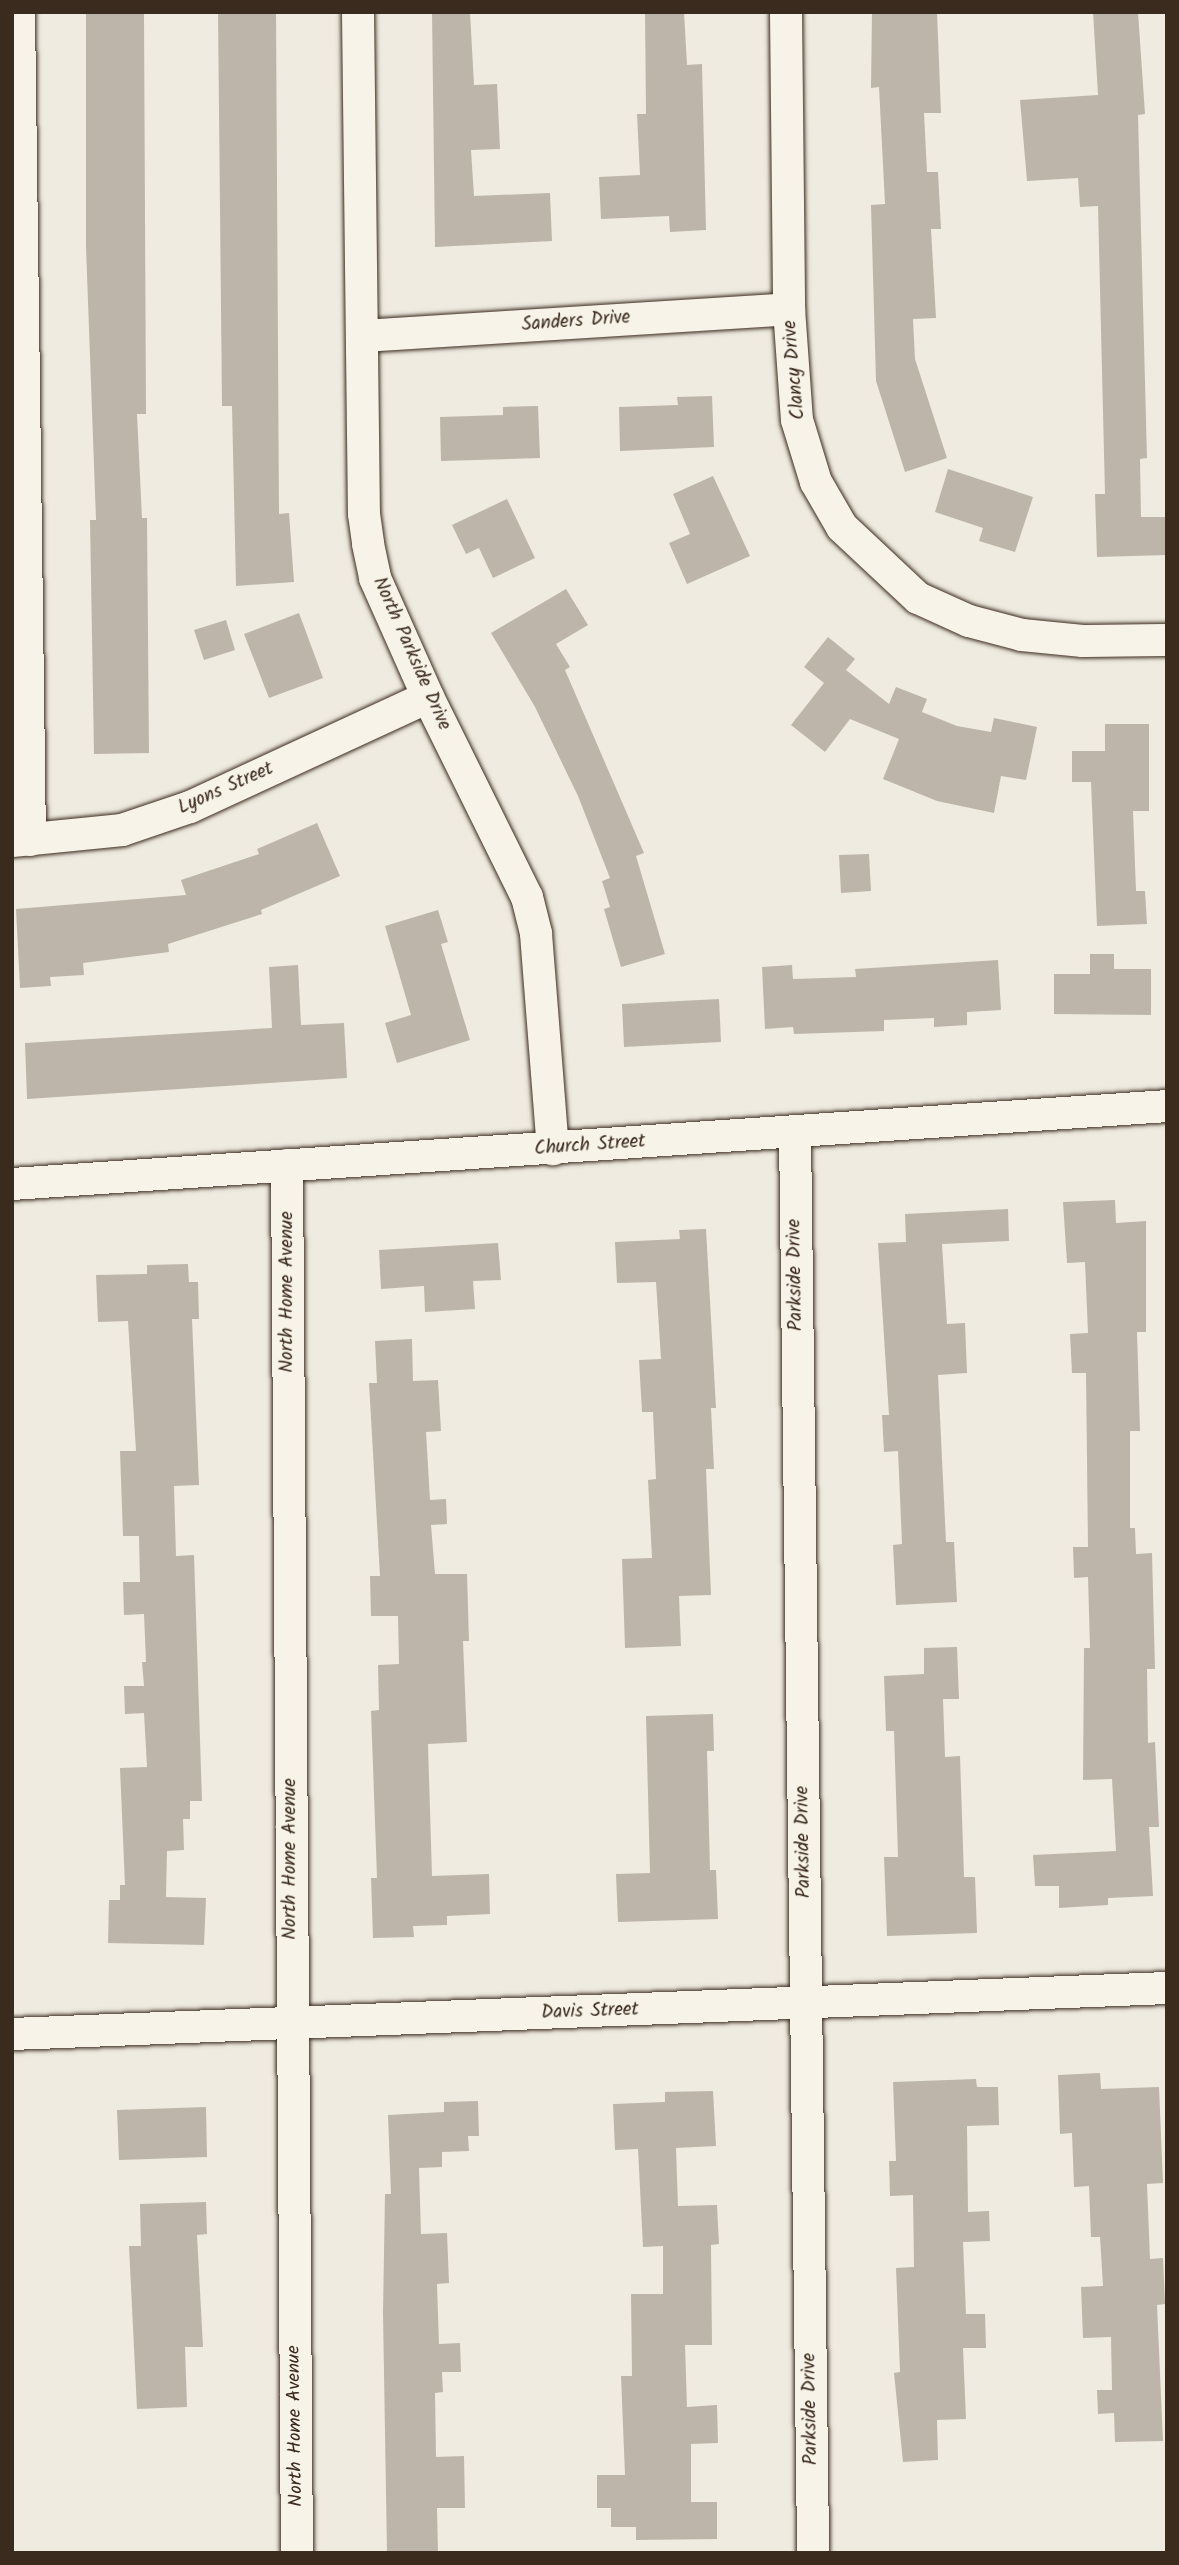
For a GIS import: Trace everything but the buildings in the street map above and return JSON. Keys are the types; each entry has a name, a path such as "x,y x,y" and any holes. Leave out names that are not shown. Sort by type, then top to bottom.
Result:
{"street":[{"path":"19,12 16,118 21,841"},
{"name":"North Parkside Drive","path":"358,12 368,544 375,578 428,697 527,897 536,934 553,1149"},
{"name":"Clancy Drive","path":"786,12 789,309 797,420 816,482 842,527 875,561 918,598 969,621 1022,635 1071,640 1167,640"},
{"name":"Sanders Drive","path":"363,336 789,309"},
{"name":"Lyons Street","path":"21,841 122,830 190,807 428,697"},
{"name":"Church Street","path":"12,1184 1167,1106"},
{"name":"Parkside Drive","path":"795,1131 813,2553"},
{"name":"North Home Avenue","path":"287,1166 298,2553"},
{"name":"Davis Street","path":"12,2034 1167,1988"}]}
